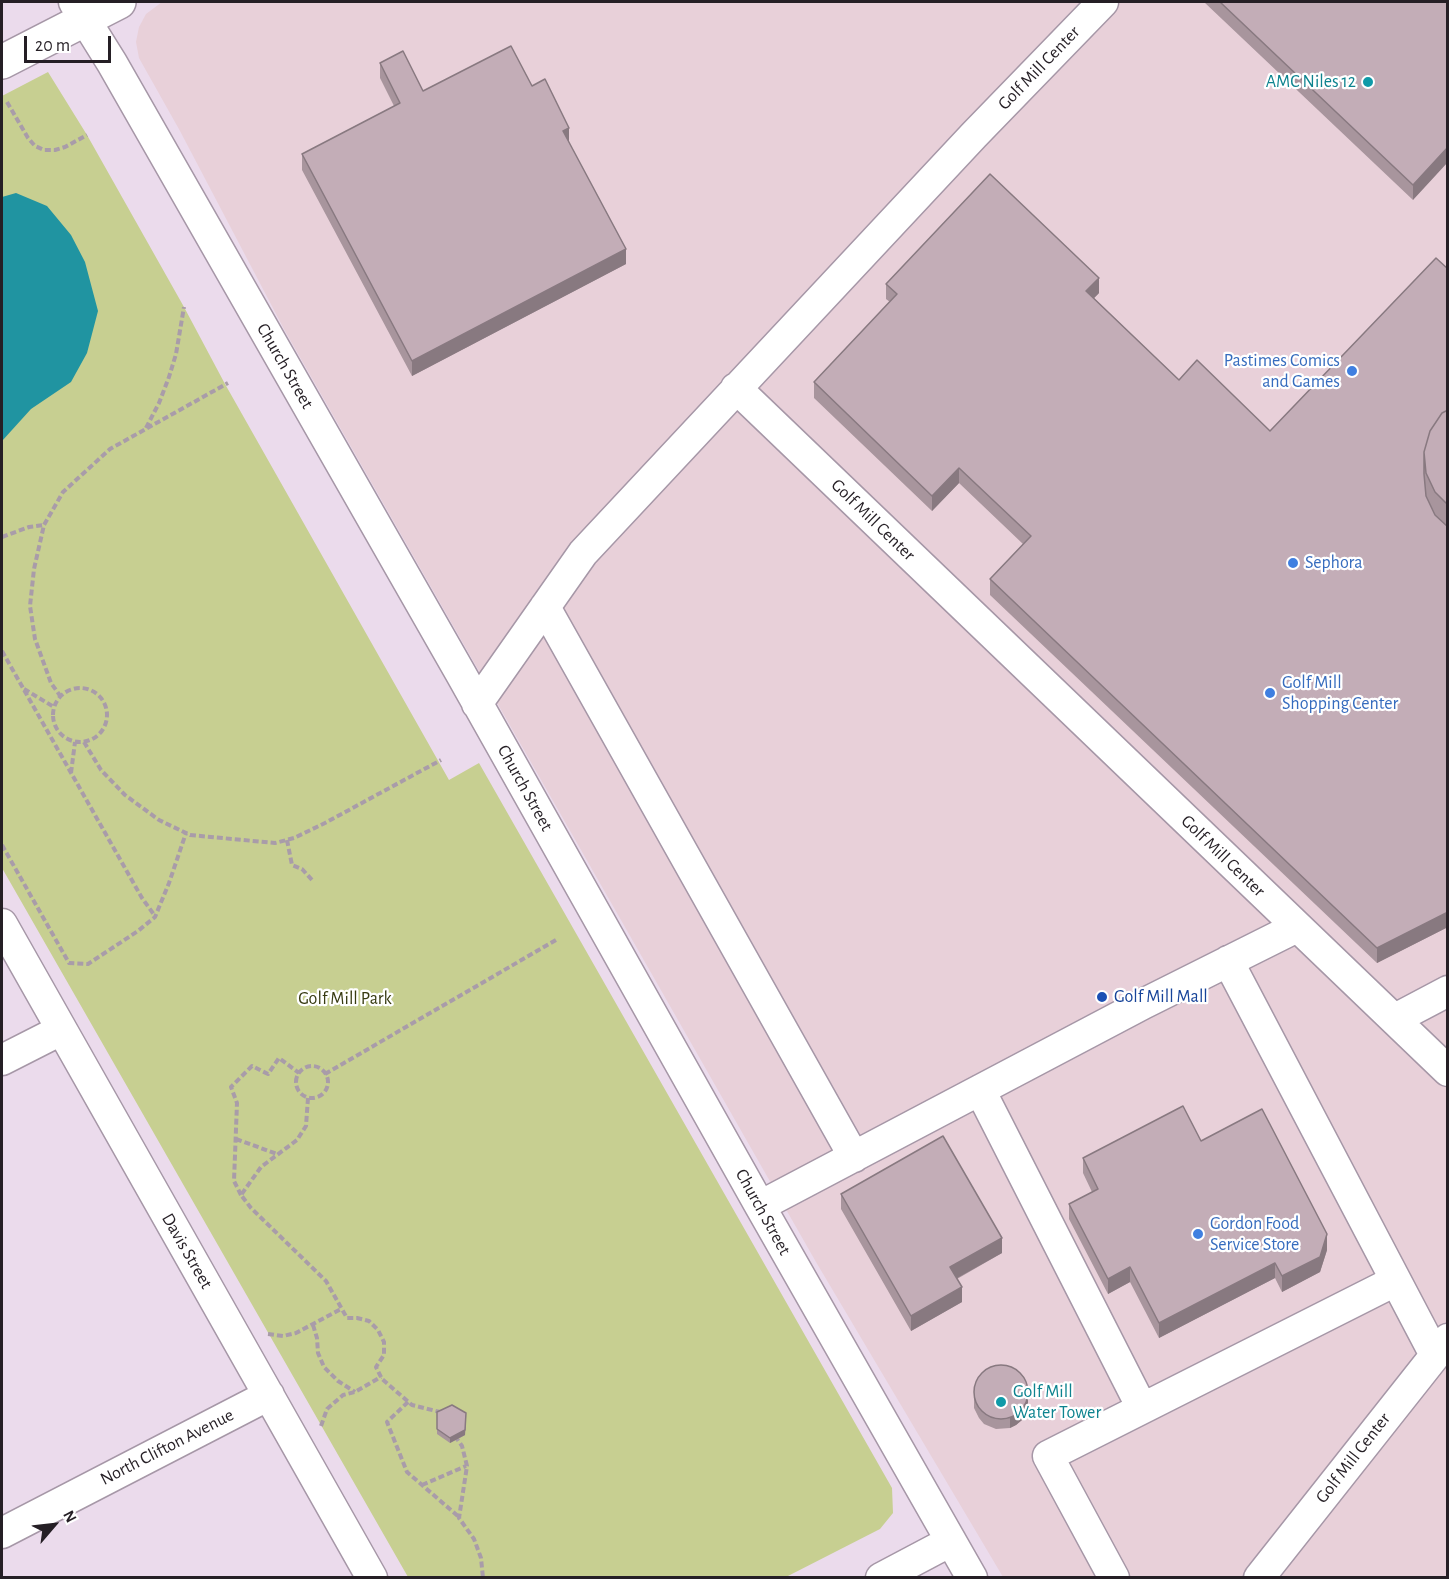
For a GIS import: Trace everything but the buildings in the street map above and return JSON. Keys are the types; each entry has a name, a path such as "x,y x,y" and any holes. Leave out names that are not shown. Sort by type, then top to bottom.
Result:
{"main road":[{"path":"2,63 80,10 119,2"}],"street":[{"name":"Golf Mill Center","path":"1103,2 974,135 736,388 1448,1071"},
{"name":"Church Street","path":"80,10 477,704 972,1578"},
{"path":"477,704 583,553 736,388"},
{"path":"545,607 854,1157"},
{"name":"Davis Street","path":"2,924 372,1578"},
{"path":"760,1206 1297,927"},
{"path":"1228,961 1395,1281 1441,1347"},
{"path":"1395,1019 1448,991"},
{"path":"2,1060 61,1030"},
{"path":"980,1090 1142,1408"},
{"path":"1114,1578 1048,1456 1395,1281"},
{"name":"Golf Mill Center","path":"1259,1578 1441,1347"},
{"name":"North Clifton Avenue","path":"2,1533 269,1395"},
{"path":"881,1578 951,1541"}],"path":[{"path":"7,102 28,138 35,146 44,150 65,147 87,135"},
{"path":"146,429 169,377 176,354 184,307"},
{"path":"61,697 51,683 35,639 30,606 34,569 44,525 63,492 110,449 228,383"},
{"path":"2,537 28,527 44,525"},
{"path":"2,651 155,917"},
{"path":"22,687 54,707"},
{"path":"81,688 98,694 107,709 105,727 100,734 84,742 75,742 60,733 55,725 54,707 61,697 72,689 81,688"},
{"path":"71,773 75,742"},
{"path":"84,742 101,771 125,795 159,820 186,833 275,843 325,823 441,760"},
{"path":"2,845 69,963 88,964 138,932 155,917 170,883 186,833"},
{"path":"287,840 292,865 302,869 312,880"},
{"path":"326,1074 556,940"},
{"path":"298,1073 279,1058 268,1074 252,1066 231,1087 237,1103 234,1181 251,1208 326,1281 347,1318 369,1321 378,1330 384,1342 384,1355 375,1367 381,1377 412,1405 440,1412 446,1421"},
{"path":"307,1067 317,1067 326,1074 328,1084 326,1089 319,1096 308,1098 297,1089 298,1073 307,1067"},
{"path":"241,1195 261,1167 297,1140 306,1126 308,1098"},
{"path":"236,1139 278,1155"},
{"path":"268,1334 283,1336 341,1309"},
{"path":"313,1324 318,1353 324,1367 338,1382 355,1392"},
{"path":"321,1426 327,1408 343,1395 355,1392 381,1377"},
{"path":"408,1402 387,1422 407,1472 459,1518 474,1539 481,1558 483,1578"},
{"path":"451,1429 462,1446 467,1466 459,1518"},
{"path":"422,1485 467,1466"}],"shaded area":[{"name":"Golf Mill Shopping Center","path":"162,2 1447,2 1447,1577 1003,1577 816,1262 285,331 139,58 136,42 139,27 146,14"}],"green space":[{"name":"Golf Mill Park","path":"48,72 87,135 449,780 479,763 892,1488 893,1513 880,1529 786,1577 408,1577 2,868 2,96"}],"water":[{"path":"16,193 47,206 71,235 85,262 98,311 87,353 71,382 31,409 2,441 2,197"}],"place":[{"name":"AMC Niles 12","path":"1368,82"},
{"name":"Pastimes Comics and Games","path":"1352,371"},
{"name":"Sephora","path":"1293,563"},
{"name":"Golf Mill Shopping Center","path":"1270,693"},
{"name":"Golf Mill Mall","path":"1102,997"},
{"name":"Gordon Food Service Store","path":"1198,1234"},
{"name":"Golf Mill Water Tower","path":"1001,1402"}]}
